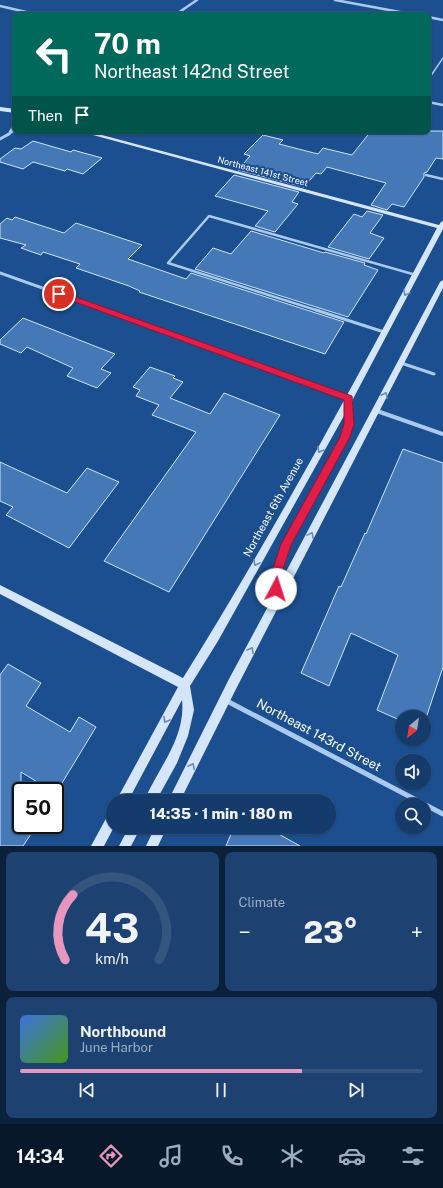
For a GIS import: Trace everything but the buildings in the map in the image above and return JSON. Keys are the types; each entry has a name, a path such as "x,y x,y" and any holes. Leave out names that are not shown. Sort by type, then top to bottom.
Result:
{"main road":[{"path":"2,110 12,111"},
{"path":"2,110 12,116"},
{"name":"Northeast 141st Street","path":"93,134 442,225"},
{"name":"Northeast 6th Avenue","path":"126,794 185,685 214,638 349,398 442,225"},
{"path":"178,794 443,282"},
{"path":"278,599 275,578 287,544 345,437 349,424 349,398"},
{"path":"0,588 185,685 188,701 188,713 184,733 154,794"},
{"path":"97,846 106,830"},
{"path":"125,846 132,834"},
{"path":"152,846 158,834"}],"street":[{"path":"179,12 197,0"},
{"path":"335,0 400,12"},
{"path":"0,6 26,12"},
{"path":"431,18 443,20"},
{"path":"431,103 443,106"},
{"path":"0,139 12,128"},
{"path":"0,272 349,398"},
{"path":"377,410 443,434"},
{"name":"Northeast 143rd Street","path":"225,700 443,814"}],"lane":[{"path":"431,76 443,58"},
{"path":"426,175 443,179"},
{"path":"385,333 168,264 209,216 416,275"},
{"path":"401,363 434,374"}],"route":[{"path":"59,294 349,398 349,424 345,437 287,544 275,578 276,589"}]}
